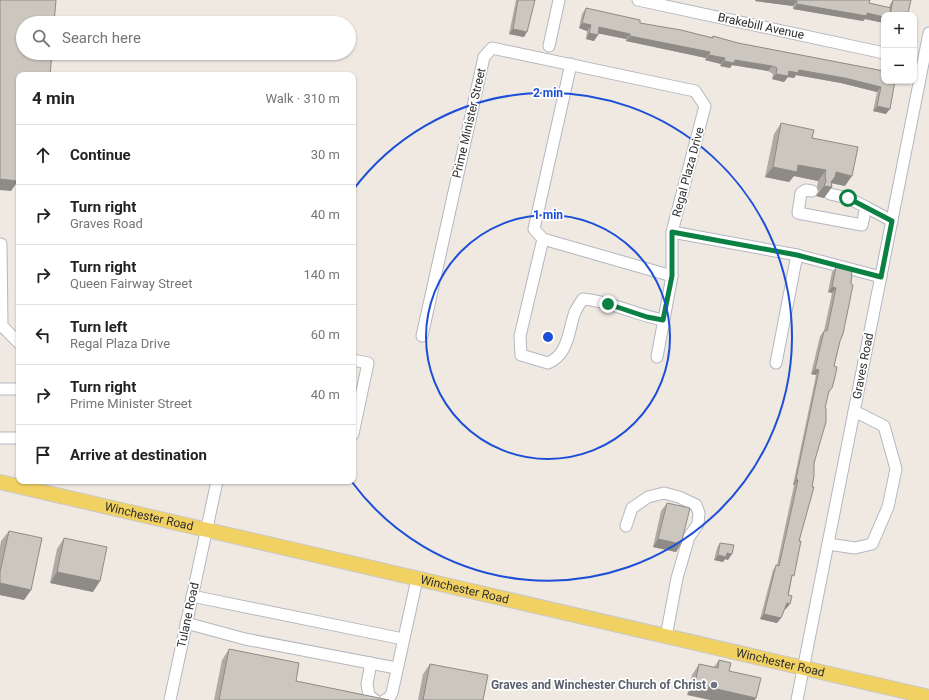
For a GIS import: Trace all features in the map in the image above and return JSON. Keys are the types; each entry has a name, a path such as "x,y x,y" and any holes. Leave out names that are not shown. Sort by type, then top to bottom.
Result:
{"main road":[{"name":"Winchester Road","path":"0,482 16,484"},
{"name":"Winchester Road","path":"21,484 207,530 929,696"}],"street":[{"path":"549,46 559,0"},
{"name":"Brakebill Avenue","path":"638,0 881,52"},
{"name":"Graves Road","path":"797,700 892,221 922,61 929,32"},
{"name":"Prime Minister Street","path":"422,336 484,57 492,48 571,64"},
{"path":"571,64 534,229 543,239 672,276"},
{"name":"Regal Plaza Drive","path":"571,64 695,91 705,106 672,232 672,276 657,357"},
{"path":"812,191 806,190 802,193 798,213 862,225 866,207"},
{"path":"830,194 848,198 892,221"},
{"path":"672,232 797,255 881,277"},
{"path":"543,239 520,336 521,355 548,363 555,361 565,349 575,311 583,299 593,300 647,317 663,320"},
{"path":"2,244 1,327 16,340"},
{"path":"776,363 797,255"},
{"path":"356,361 368,363 356,420"},
{"path":"0,389 16,389"},
{"path":"828,544 855,548 872,544 888,507 896,470 884,426 854,410"},
{"path":"0,438 16,438"},
{"name":"Tulane Road","path":"170,700 216,484"},
{"path":"626,526 632,508 648,497 664,493 679,496 696,505 699,513 698,524 689,537 677,578 666,636"},
{"path":"385,700 389,698 392,693 396,668 417,579"},
{"path":"192,596 403,639"},
{"path":"186,623 245,639 396,668"},
{"path":"371,663 367,690 369,696 375,700"}],"building":[{"path":"0,0 56,0 55,16 16,16 16,60 51,60 50,72 16,72 16,181 0,179"},
{"path":"518,0 535,0 527,32 513,29"},
{"path":"789,0 870,0 869,3 891,8 890,12 881,12 881,16 867,13 867,16 797,4 797,1"},
{"path":"893,0 911,0 908,12 891,12"},
{"path":"586,8 640,20 640,23 681,30 713,38 713,36 738,43 881,70 881,84 894,84 890,109 877,106 881,87 845,78 799,70 798,73 789,71 788,76 776,74 777,68 772,66 735,60 734,63 724,61 725,58 709,55 710,52 630,36 630,34 599,27 598,35 589,33 591,25 582,23"},
{"path":"781,123 814,130 812,138 858,147 852,176 836,172 835,177 831,182 832,187 824,186 826,181 826,170 798,165 797,172 773,167"},
{"path":"836,267 852,271 851,284 853,285 843,334 834,366 837,367 835,377 832,388 829,391 825,408 826,422 814,463 812,487 814,487 799,541 801,541 794,576 792,575 788,595 792,596 790,604 787,603 781,618 764,614 776,565 779,566 798,480 796,479 819,370 815,369 824,331 827,331 836,288 832,287"},
{"path":"667,503 690,508 681,544 658,539"},
{"path":"9,531 42,538 31,590 0,583 0,572"},
{"path":"64,538 107,547 100,581 57,572"},
{"path":"720,543 734,545 732,554 727,553 726,557 718,555"},
{"path":"229,649 299,663 296,681 389,700 219,700"},
{"path":"719,660 731,663 729,671 761,678 756,698 695,684 699,664 718,668"},
{"path":"430,664 488,675 483,700 423,700"}],"place":[{"name":"Graves and Winchester Church of Christ","path":"714,685"}],"route":[{"path":"608,304 647,317 663,320 672,276 672,232 797,255 881,277 892,221 848,198"}]}
